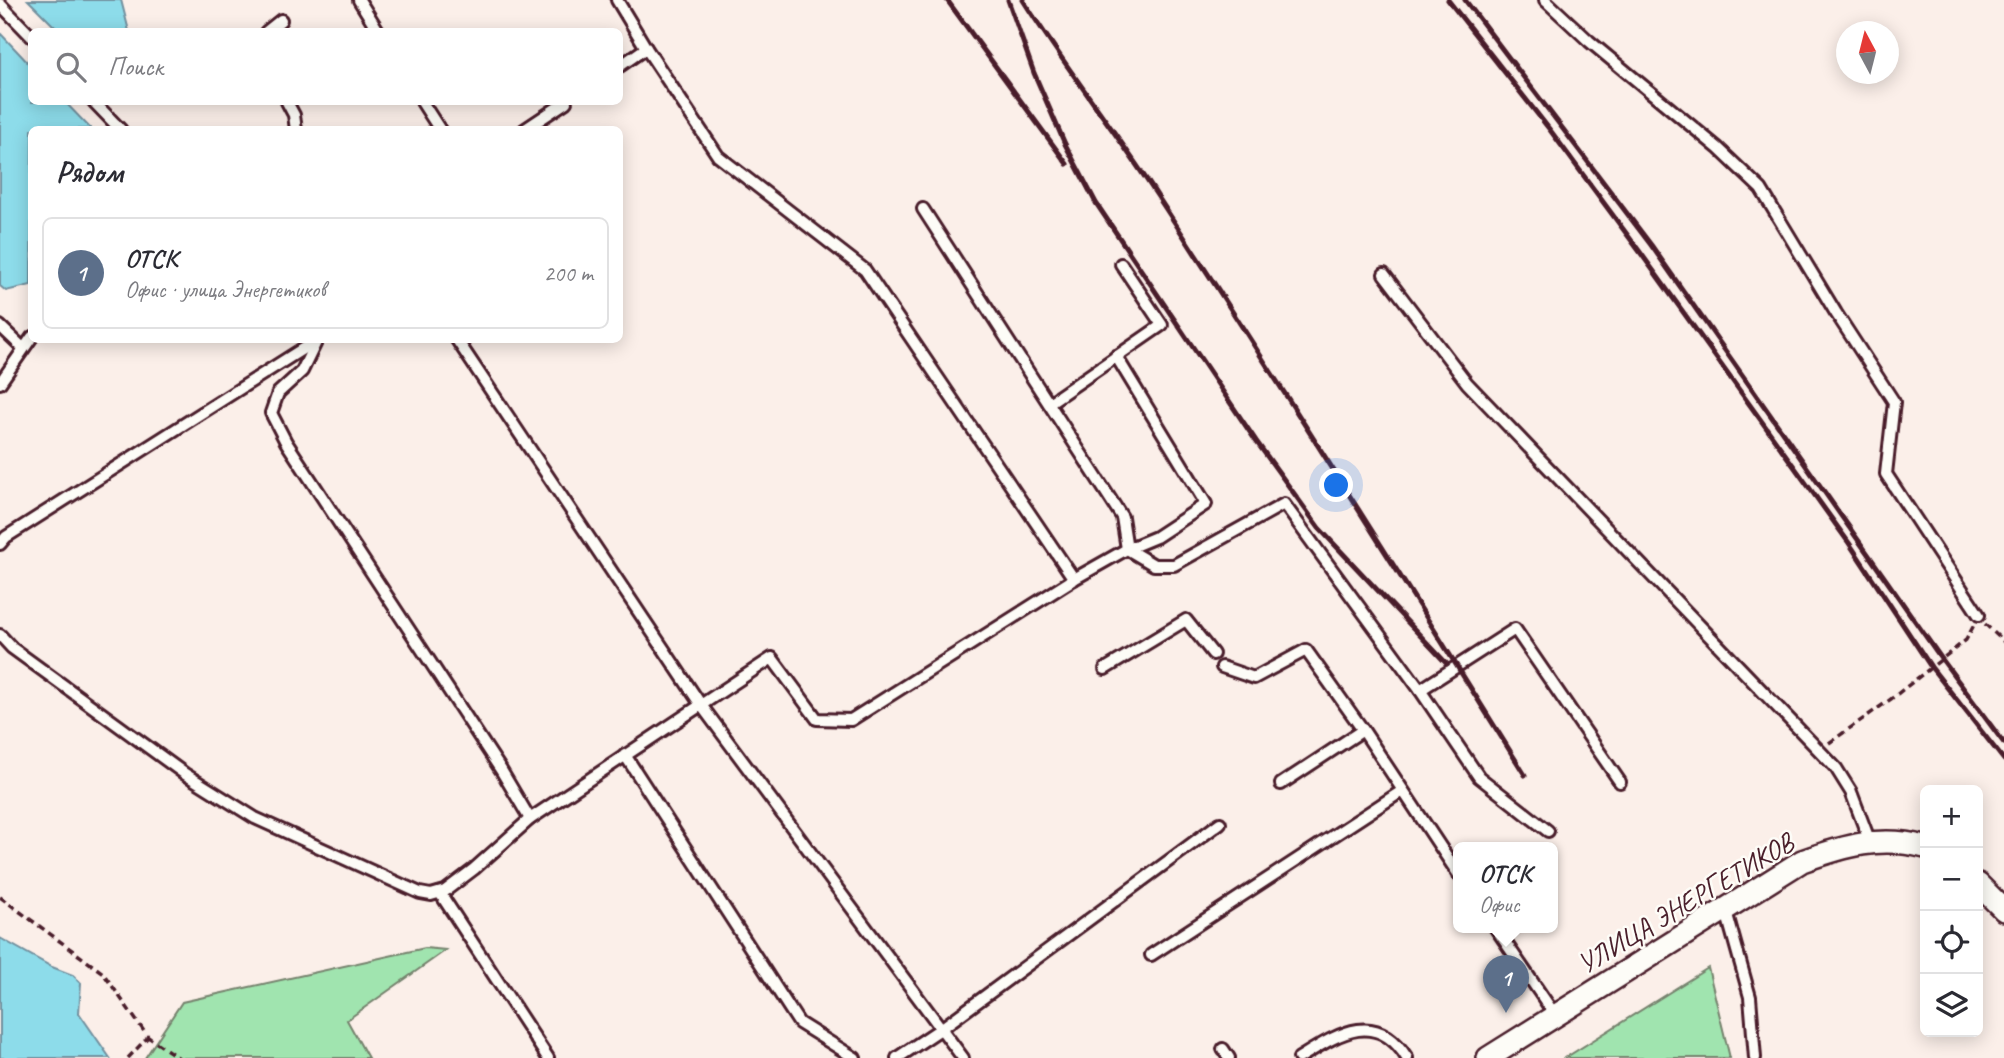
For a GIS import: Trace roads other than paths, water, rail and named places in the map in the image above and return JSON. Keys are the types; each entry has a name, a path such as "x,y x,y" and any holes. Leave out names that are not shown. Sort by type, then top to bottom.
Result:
{"street":[{"name":"УЛИЦА ЭНЕРГЕТИКОВ","path":"1488,1058 1802,861 1840,847 1870,842 1904,841 1920,846"},
{"path":"1983,889 2004,910"}],"lane":[{"path":"359,0 376,28"},
{"path":"617,0 718,156 865,270 1074,579"},
{"path":"1545,0 1588,41 1718,148 1761,189 1894,402 1886,474 1979,615"},
{"path":"0,4 28,33"},
{"path":"271,28 281,20"},
{"path":"623,64 646,48"},
{"path":"97,105 117,126"},
{"path":"289,105 295,126"},
{"path":"424,105 437,126"},
{"path":"530,126 562,105"},
{"path":"923,209 1122,517 1127,549"},
{"path":"1049,403 1162,325 1121,264"},
{"path":"1384,274 1466,383 1836,768 1851,792 1870,842"},
{"path":"0,326 23,348"},
{"path":"0,383 28,342"},
{"path":"0,544 6,537 313,343"},
{"path":"316,343 302,371 278,393 271,413 286,442 494,759 530,819"},
{"path":"459,343 701,705 963,1058"},
{"path":"0,635 12,648 185,774 255,818 420,893 431,895 474,869 530,819 772,658 817,719 851,720 1074,579 1127,549 1156,537 1206,504 1116,356"},
{"path":"1127,549 1154,565 1174,565 1283,504 1420,690 1479,777 1548,831"},
{"path":"1105,670 1186,620 1213,654"},
{"path":"1420,690 1515,629 1620,782"},
{"path":"1222,667 1254,678 1306,650 1363,730 1453,866"},
{"path":"1281,784 1363,730"},
{"path":"625,755 799,1023 855,1058"},
{"path":"1151,955 1402,791"},
{"path":"898,1058 1220,823"},
{"path":"440,892 548,1058"},
{"path":"1726,911 1750,997 1755,1058"},
{"path":"1499,933 1555,1015"},
{"path":"1299,1058 1336,1035 1359,1028 1382,1032 1399,1045 1407,1058"}],"water":[{"path":"28,0 121,0 128,28 56,28"},
{"path":"0,33 28,63 28,105 68,105 88,126 28,126 28,286 6,291 0,286"},
{"path":"0,938 52,967 73,975 81,983 79,1013 110,1058 0,1058"}],"railway":[{"path":"947,0 1067,164"},
{"path":"1008,0 1034,73 1065,144 1096,203 1256,441 1319,528 1447,664"},
{"path":"1023,0 1142,172 1205,269 1525,775"},
{"path":"1448,0 1550,130 1640,252 1849,543 1931,667 2004,760"},
{"path":"1465,0 1651,245 1941,658 2004,743"}],"place":[{"name":"ОТСК","path":"1506,1013"}]}
